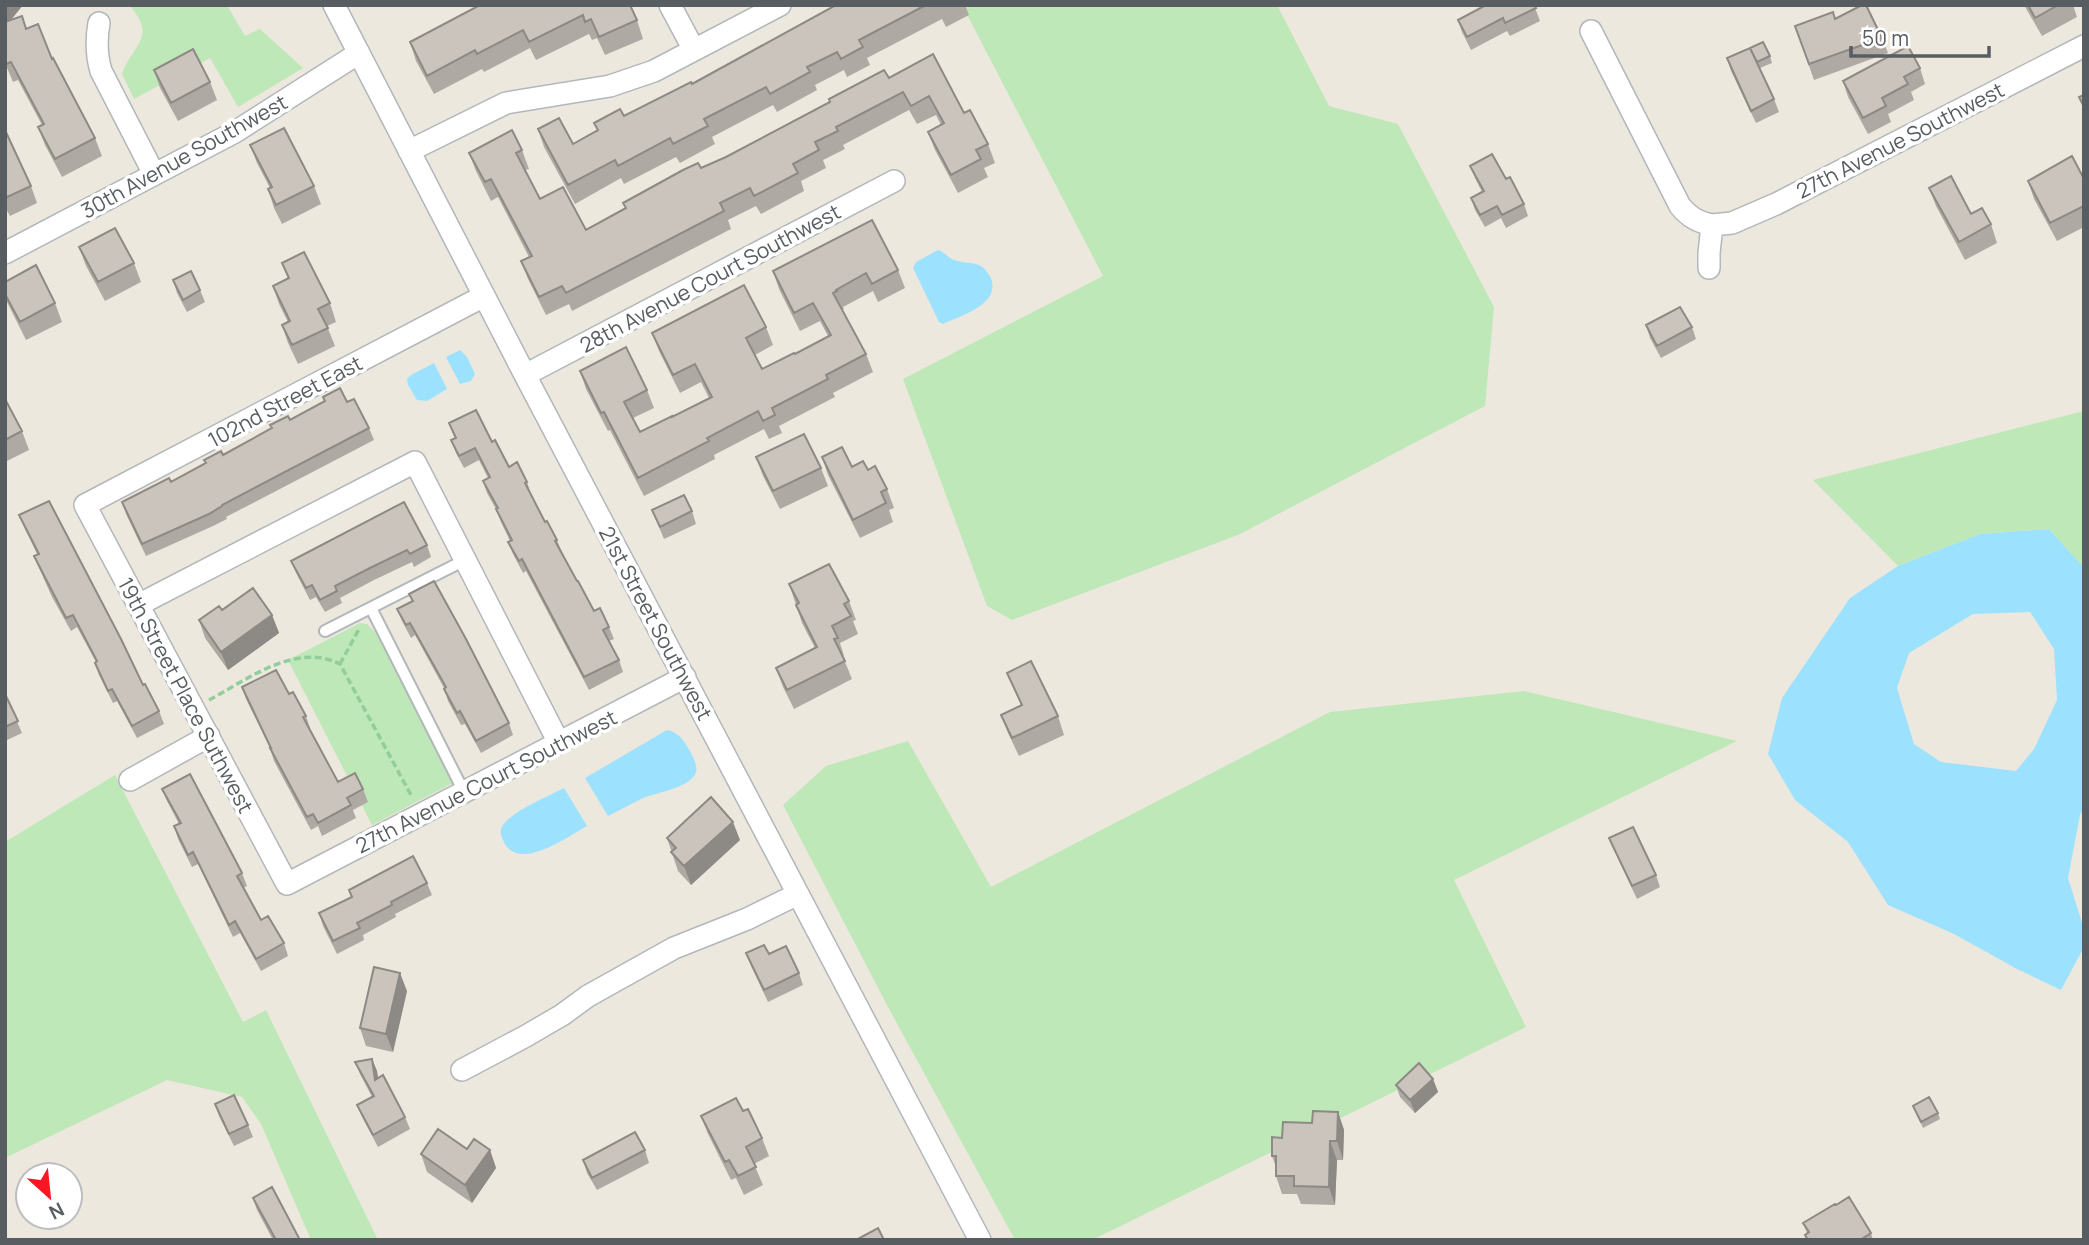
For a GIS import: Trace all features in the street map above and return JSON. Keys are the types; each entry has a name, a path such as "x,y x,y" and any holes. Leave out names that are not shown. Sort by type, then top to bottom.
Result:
{"street":[{"name":"21st Street Southwest","path":"334,5 525,375 980,1240"},
{"path":"670,5 694,50"},
{"path":"409,151 506,103 610,86 654,71 780,5"},
{"path":"99,23 96,44 101,71 154,174"},
{"path":"1591,31 1679,206 1698,222 1712,225 1709,268"},
{"name":"27th Avenue Southwest","path":"1712,225 1732,222 1776,204 2084,46"},
{"name":"30th Avenue Southwest","path":"5,253 235,132 359,53"},
{"name":"28th Avenue Court Southwest","path":"525,375 894,181"},
{"name":"102nd Street East","path":"85,505 484,296"},
{"path":"138,605 415,462 559,743"},
{"name":"19th Street Place Suthwest","path":"85,505 287,884"},
{"name":"27th Avenue Court Southwest","path":"287,884 685,677"},
{"path":"130,780 209,736"},
{"path":"462,1070 526,1036 588,996 674,948 747,919 798,894"}],"lane":[{"path":"325,631 465,560"},
{"path":"371,608 464,792"}],"path":[{"path":"340,664 371,608"},
{"path":"208,700 276,664 293,659 327,658 340,664 416,805"}],"green space":[{"path":"129,5 227,5 245,36 260,29 303,68 238,107 210,58 134,99 122,74 140,40 142,25"},
{"path":"962,5 1277,5 1329,106 1398,124 1494,307 1485,406 1238,535 1012,620 987,606 903,379 1103,276"},
{"path":"2084,411 2084,568 2049,529 1980,534 1898,566 1813,480"},
{"path":"360,623 367,624 376,633 453,783 372,825 288,660"},
{"path":"1524,691 1737,741 1454,880 1526,1027 1092,1240 1015,1240 888,1007 783,805 826,766 908,741 991,887 1330,712"},
{"path":"115,775 243,1022 266,1010 378,1240 311,1240 261,1124 242,1097 167,1080 5,1158 5,842"}],"water":[{"path":"938,250 955,260 981,266 990,276 992,286 986,301 970,312 943,324 939,322 913,268 916,262"},
{"path":"460,350 467,357 475,374 471,381 460,384 446,357"},
{"path":"434,363 447,389 427,401 417,400 407,379"},
{"path":"2049,529 2084,568 2084,808 2080,815 2068,878 2084,929 2084,947 2061,990 1954,934 1888,905 1848,842 1795,800 1768,754 1782,698 1850,598 1898,566 1980,534","holes":["2030,612 2054,649 2057,700 2034,749 2016,771 1941,762 1914,744 1897,688 1909,653 1973,614"]},
{"path":"667,730 678,735 690,751 696,767 693,777 681,786 643,798 608,816 585,778"},
{"path":"564,788 587,826 543,850 519,854 510,850 501,836 503,825 508,819"}],"building":[{"path":"480,5 630,5 637,20 599,37 591,19 585,22 583,15 529,42 523,30 477,54 475,50 427,76 410,42"},
{"path":"836,5 926,5 859,40 863,47 841,59 837,52 807,67 810,72 770,94 766,87 704,119 708,126 673,144 670,138 618,166 615,160 568,185 538,129 559,118 573,144 598,130 594,123 620,109 624,116 691,82 692,84"},
{"path":"1486,5 1534,5 1536,8 1505,23 1503,18 1467,37 1458,20"},
{"path":"1866,5 1882,38 1809,64 1795,26 1833,12 1835,19"},
{"path":"2028,5 2058,5 2035,18"},
{"path":"22,16 26,29 38,24 52,59 95,138 55,159 38,127 44,124 11,62 5,62 5,22"},
{"path":"1763,42 1770,56 1757,62 1750,48"},
{"path":"1908,46 1920,68 1904,77 1908,84 1882,98 1886,106 1863,118 1843,81"},
{"path":"1750,48 1774,99 1751,111 1727,58"},
{"path":"193,49 210,82 171,103 154,70"},
{"path":"933,54 964,113 970,110 988,144 976,150 981,159 951,175 928,132 944,123 929,96 911,106 903,92 836,127 838,131 815,142 819,150 793,164 798,173 754,196 750,188 720,203 724,211 566,293 562,286 539,297 521,261 532,256 491,179 485,182 469,153 512,130 522,150 516,153 540,199 563,187 586,230 626,208 623,203 683,170 698,163 701,168 726,157 884,70 889,78"},
{"path":"284,128 314,186 276,205 268,189 272,187 250,145"},
{"path":"5,130 31,186 5,198"},
{"path":"1492,154 1506,179 1510,177 1524,204 1502,215 1497,206 1480,215 1471,198 1484,191 1470,166"},
{"path":"2072,156 2084,179 2084,206 2050,223 2028,181"},
{"path":"1951,176 1971,214 1982,208 1991,224 1959,242 1929,188"},
{"path":"872,220 898,270 872,284 866,273 833,293 866,354 826,375 828,379 772,408 775,415 763,421 758,411 707,438 709,441 638,478 580,371 626,347 647,390 624,402 640,432 712,397 695,364 673,375 652,333 744,285 766,327 746,338 762,369 795,354 831,335 813,303 794,313 773,271"},
{"path":"115,228 134,263 98,282 79,247"},
{"path":"304,252 330,303 318,309 328,328 292,345 282,325 290,321 273,286 289,278 282,263"},
{"path":"36,265 55,303 20,322 5,294 5,282"},
{"path":"191,271 200,290 183,300 173,280"},
{"path":"1680,307 1692,327 1657,346 1646,325"},
{"path":"340,388 347,402 354,399 369,428 209,514 142,544 122,502 169,478 171,482 206,463 204,460 221,451 223,455 288,416 290,420 325,401 323,397"},
{"path":"5,399 22,431 5,440"},
{"path":"476,410 492,442 495,440 509,467 517,462 527,482 525,483 577,581 594,611 600,608 609,627 603,630 619,660 584,677 522,559 519,561 508,542 512,540 483,481 490,477 475,448 459,456 451,440 456,438 449,423"},
{"path":"804,434 821,468 773,491 756,457"},
{"path":"842,447 852,467 863,461 868,470 875,466 887,489 881,492 886,503 853,520 822,457"},
{"path":"684,495 692,511 660,527 652,510"},
{"path":"49,501 143,685 145,684 159,711 132,726 112,689 108,691 95,663 97,661 73,615 66,618 34,556 39,554 19,515"},
{"path":"404,502 427,545 410,554 407,550 370,568 335,586 337,591 320,600 312,585 306,588 291,561"},
{"path":"829,564 849,601 844,604 851,616 832,626 838,638 834,639 845,661 787,690 776,668 817,647 796,605 799,603 789,584"},
{"path":"434,581 509,723 476,741 460,711 457,713 444,689 446,687 410,623 406,625 397,609 413,601 409,594"},
{"path":"253,588 272,615 221,652 199,620 219,606 222,610"},
{"path":"1031,661 1058,716 1012,738 1001,715 1022,705 1007,673"},
{"path":"276,670 289,694 293,692 306,716 303,717 338,782 355,773 363,789 347,798 351,805 318,823 313,814 307,817 270,748 242,687"},
{"path":"5,694 18,721 5,727"},
{"path":"190,774 242,873 237,876 261,920 268,916 284,943 256,959 235,921 229,925 193,852 188,855 174,826 181,823 162,789"},
{"path":"711,797 733,822 684,866 671,852 676,848 667,838"},
{"path":"1633,827 1656,875 1632,886 1609,838"},
{"path":"413,856 427,883 357,923 360,928 333,941 319,913 352,897 349,890"},
{"path":"764,945 769,954 786,946 799,973 764,990 746,953"},
{"path":"374,967 400,973 386,1034 360,1028"},
{"path":"372,1059 375,1080 383,1075 405,1117 373,1135 357,1105 374,1096 355,1062"},
{"path":"1419,1063 1433,1079 1410,1100 1396,1085"},
{"path":"234,1095 248,1125 229,1134 215,1104"},
{"path":"1929,1097 1938,1113 1921,1122 1913,1106"},
{"path":"736,1098 743,1111 748,1109 762,1138 746,1147 756,1167 738,1176 729,1160 725,1162 701,1116"},
{"path":"1313,1111 1338,1112 1337,1141 1330,1141 1329,1187 1294,1186 1294,1176 1276,1176 1272,1137 1282,1138 1283,1122 1312,1123"},
{"path":"438,1129 467,1149 474,1139 490,1150 465,1185 421,1154"},
{"path":"635,1132 645,1150 592,1178 583,1160"},
{"path":"272,1187 300,1240 276,1240 253,1198"},
{"path":"1849,1197 1871,1233 1860,1240 1808,1240 1805,1235 1809,1232 1803,1223"},
{"path":"878,1228 884,1240 856,1240"}]}
